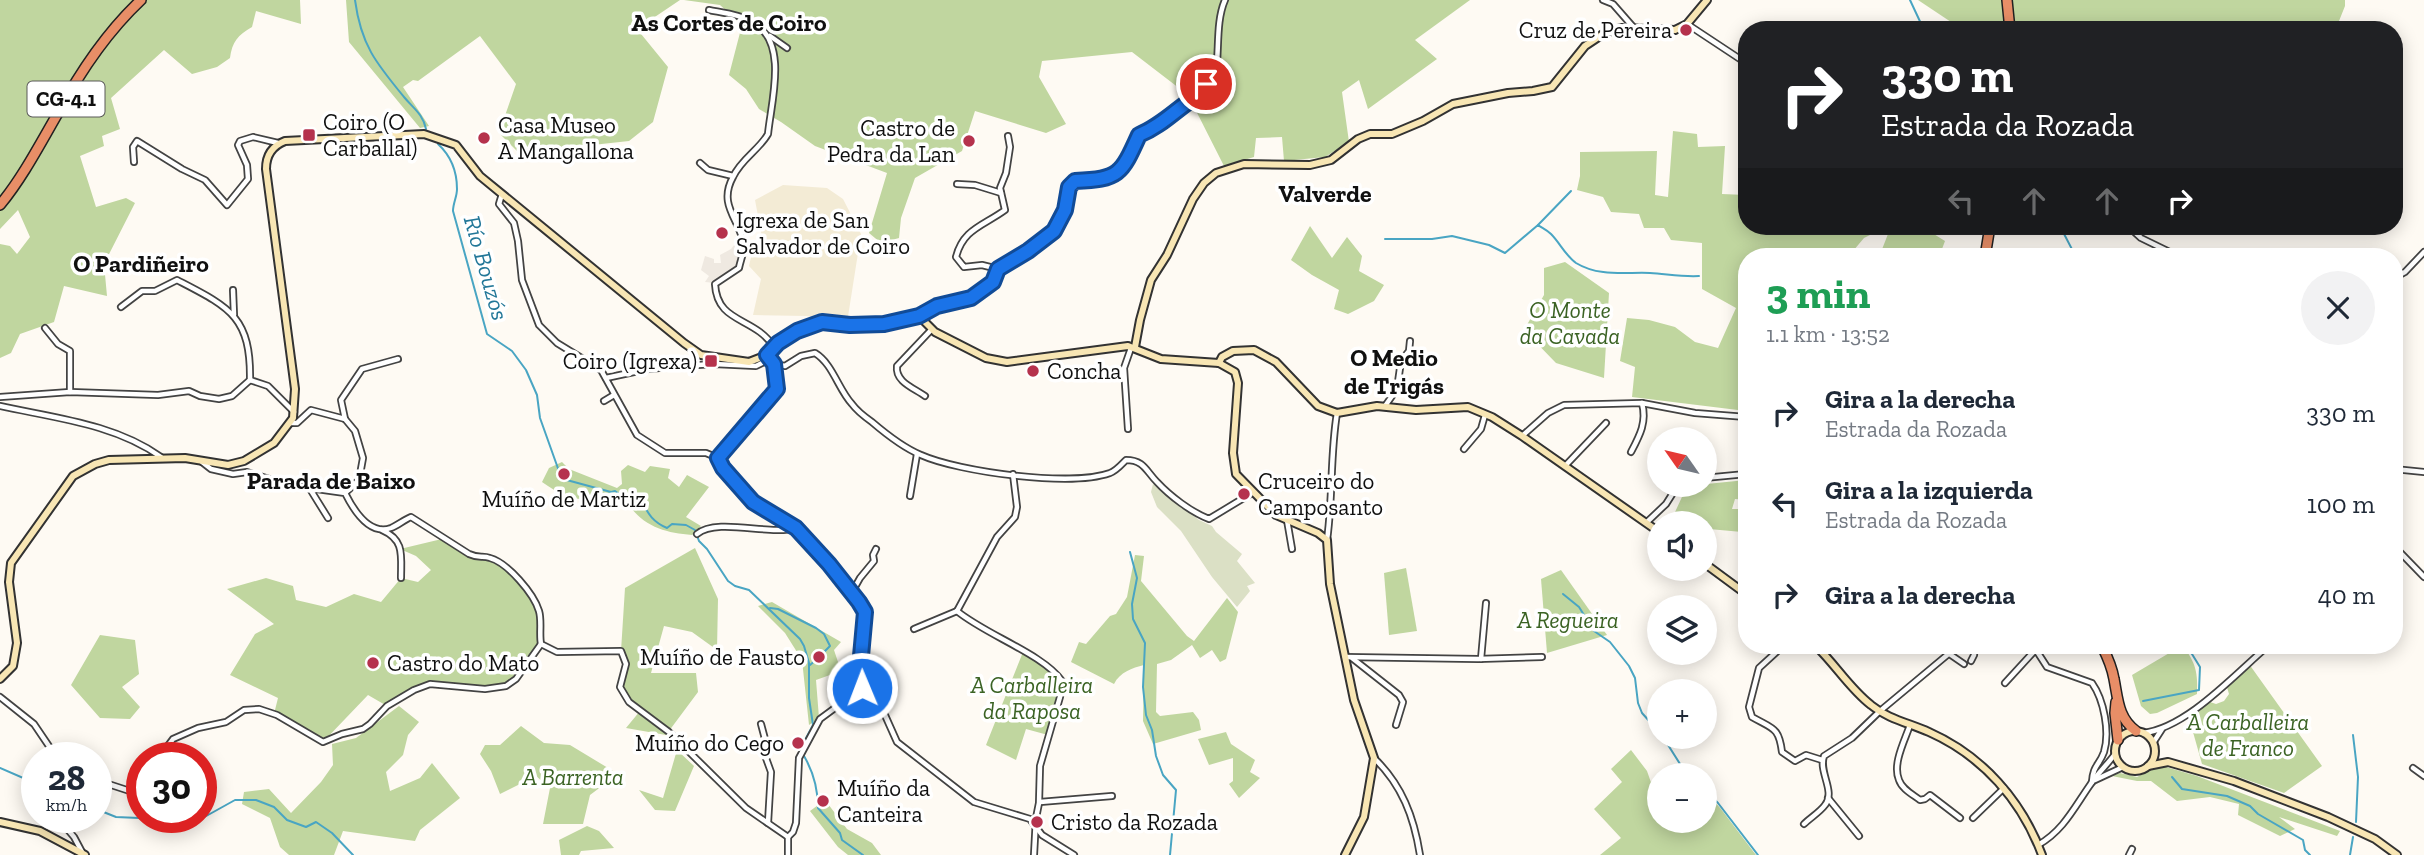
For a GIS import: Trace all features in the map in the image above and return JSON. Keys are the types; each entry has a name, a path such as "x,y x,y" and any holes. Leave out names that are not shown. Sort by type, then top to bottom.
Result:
{"highway":[{"name":"CG-4.1","path":"0,205 37,151 85,66 105,39 141,0"},
{"path":"2007,0 2009,21"},
{"path":"2105,654 2114,677 2124,719 2139,732"},
{"path":"2117,697 2115,713 2118,740"}],"street":[{"path":"718,458 777,389 770,359 774,347 797,331 822,322 884,324 919,316 937,306 971,298 993,282 998,269 1054,231 1065,210 1069,187 1075,181 1101,180 1115,176 1122,169 1139,135 1154,129 1205,91 1206,84 1214,79 1220,11 1225,0"},
{"path":"1603,0 1612,5 1635,29"},
{"path":"1128,429 1124,368 1133,347 1151,280 1167,255 1194,199 1216,173 1244,164 1310,164 1331,160 1358,139 1370,134 1392,134 1453,104 1552,87 1585,46 1603,34 1621,28 1675,30 1687,24 1707,0"},
{"path":"709,10 755,23 787,48"},
{"path":"1687,24 1738,59"},
{"path":"769,35 775,62 775,84 768,134 746,157 733,176 729,188 728,207 744,247 739,268 715,284 716,299 728,314 755,327 774,347"},
{"path":"134,162 133,146 137,141 205,180 227,205 248,179 247,165 238,145 240,141 253,137 278,143 424,135 456,145 480,176 692,350 701,355 749,362 770,359 785,366 801,355 815,353 823,358 851,404 917,454 943,464 1072,479 1113,472 1126,460 1136,460 1148,469 1166,490 1196,513 1209,519 1252,493"},
{"path":"998,269 982,265 964,267 956,257 959,243 968,233 1005,210 1000,188 1006,173 1010,147 1008,136"},
{"path":"0,679 13,666 17,643 9,582 11,564 73,476 109,460 161,457 228,465 244,461 274,443 293,418 295,389 266,169 270,152 278,143"},
{"path":"700,163 708,170 733,176"},
{"path":"957,184 975,185 1001,193"},
{"path":"502,194 499,204 514,223 522,279 539,326 557,343 601,370 637,435 665,453 706,453 718,458 723,468 753,502 796,528 829,564 865,612 860,667 862,688 880,704 897,742 974,802 1030,819 1042,835 1074,855"},
{"path":"2139,235 2162,248"},
{"path":"2403,273 2424,252"},
{"path":"121,307 142,291 155,291 177,280 218,302 234,316 248,340 250,380"},
{"path":"233,290 234,316"},
{"path":"919,316 932,329 986,358 1006,362 1133,347 1161,359 1219,363 1235,372 1238,383 1233,453 1236,474 1276,515 1318,533 1327,540"},
{"path":"45,328 58,344 70,351 70,392"},
{"path":"925,396 900,379 896,371 897,366 932,329"},
{"path":"1385,407 1396,389 1401,361 1409,351 1410,341"},
{"path":"1219,363 1222,357 1233,351 1254,350 1276,362 1318,406 1337,413 1385,407 1416,410 1468,407 1486,414 1522,436 1646,523 1670,497"},
{"path":"345,493 359,480 363,458 355,431 345,419 341,400 362,369 398,359"},
{"path":"606,378 648,369 682,366 756,366 770,359"},
{"path":"250,380 268,386 293,412"},
{"path":"0,397 70,392 158,395 189,391 219,399 232,396 250,380"},
{"path":"604,401 614,395"},
{"path":"1522,436 1548,413 1564,405 1642,403 1695,413 1738,416"},
{"path":"1631,452 1643,426 1645,413 1642,403"},
{"path":"0,406 116,432 144,445 161,457"},
{"path":"290,423 296,422 311,410 345,419"},
{"path":"1337,413 1333,439 1332,512 1327,540 1330,584 1348,657 1354,700 1374,758 1389,772 1406,802 1418,834 1420,855"},
{"path":"1464,449 1481,429 1486,414"},
{"path":"1565,466 1606,423"},
{"path":"910,496 917,454"},
{"path":"201,461 211,469 233,474 247,472 288,485 345,493"},
{"path":"2403,470 2424,472"},
{"path":"914,629 957,611 997,537 1015,517 1017,507 1013,474"},
{"path":"1717,477 1738,475"},
{"path":"310,488 328,519"},
{"path":"345,493 357,516 394,535 399,544 401,578"},
{"path":"171,742 198,728 226,722 244,710 259,709 277,715 323,742 363,729 387,706 430,684 485,689 506,686 516,679 541,645 540,614 534,598 522,583 499,563 488,557 478,558 469,554 411,517 390,528 381,529"},
{"path":"1287,520 1292,549"},
{"path":"697,534 706,529 747,526 784,532 796,528"},
{"path":"851,594 874,561 876,549"},
{"path":"2403,555 2424,577"},
{"path":"1717,573 1738,588"},
{"path":"1481,659 1486,603"},
{"path":"957,611 970,622 1048,666 1062,681 1040,766 1034,855"},
{"path":"541,645 557,652 621,651 626,664 620,687 629,702 669,732 740,802 788,837"},
{"path":"1774,654 1759,668 1749,707 1752,717 1780,735 1782,752 1795,761 1806,755 1822,760"},
{"path":"1825,654 1858,694 1880,711 1942,739 1973,759 2004,788 2026,817 2042,855"},
{"path":"1804,824 1827,804 1822,760 1824,756 1852,738 1947,654"},
{"path":"1949,654 1964,664"},
{"path":"1970,661 1975,654"},
{"path":"2005,683 2031,654"},
{"path":"2039,654 2048,667 2092,683 2101,701 2106,740 2103,754 2093,768 2092,782"},
{"path":"2153,743 2163,728 2203,702 2258,654"},
{"path":"1348,657 1542,657"},
{"path":"1348,657 1399,695 1403,702 1396,725"},
{"path":"788,855 788,837 796,823 799,758 820,719 862,688"},
{"path":"0,697 34,724 46,742"},
{"path":"761,724 765,739 763,750 771,772 768,823"},
{"path":"1910,725 1899,754 1898,779 1905,790 1920,800 1930,795 1960,818"},
{"path":"2038,845 2053,836 2068,819 2092,782 2115,754 2118,740 2129,732 2163,728"},
{"path":"2139,732 2153,743 2155,751 2148,766"},
{"path":"2155,751 2168,762 2234,781 2328,817 2375,839 2398,855"},
{"path":"2115,754 2123,768"},
{"path":"1345,855 1364,817 1374,758"},
{"path":"2092,782 2123,768 2136,771 2168,762"},
{"path":"2413,768 2424,776"},
{"path":"1973,818 2004,788"},
{"path":"1039,802 1112,796"},
{"path":"1828,797 1858,836"},
{"path":"0,821 40,831 83,854"},
{"path":"71,833 83,854"}],"shaded area":[{"path":"783,185 827,188 843,199 861,234 847,323 807,316 753,315 761,279 749,266 754,244 762,237 755,200"},
{"path":"739,239 742,247 738,268 715,283 705,282 709,276 701,270 705,256 714,259 714,263 721,263 720,255 731,249"}],"green space":[{"path":"0,0 300,0 301,24 256,11 252,27 236,40 230,58 217,67 192,74 164,50 111,98 120,129 102,136 104,146 80,156 96,207 126,198 135,203 104,264 107,296 64,286 54,322 20,334 11,353 0,358 0,244 10,246 17,254 30,237 18,210 0,229"},
{"path":"346,0 680,0 637,29 668,67 653,122 629,141 519,153 499,133 516,84 480,36 418,81 413,80 403,87 429,126 420,128 349,42"},
{"path":"684,0 1470,0 1415,40 1437,59 1368,109 1359,80 1342,92 1349,142 1325,157 1284,161 1282,137 1256,138 1254,157 1224,166 1188,95 1132,52 1042,61 1039,77 1066,124 1046,133 975,111 962,151 915,178 901,218 899,238 881,243 869,233 887,173 815,146 759,109 746,89 729,75 742,25 720,5"},
{"path":"1918,0 2345,0 2339,21 1950,21"},
{"path":"1673,131 1697,134 1698,147 1725,146 1722,194 1738,195 1738,235 1870,235 1856,248 1738,248 1738,410 1632,397 1635,367 1620,361 1627,318 1675,327 1695,342 1718,348 1736,308 1702,289 1702,243 1671,240 1664,228 1644,228 1639,214 1611,212 1603,197 1577,190 1580,152 1657,151 1655,195 1668,197"},
{"path":"1310,226 1332,258 1347,237 1362,256 1359,271 1384,285 1374,301 1348,314 1334,309 1339,290 1291,260"},
{"path":"1888,235 1935,235 1945,241 1942,248 1883,248"},
{"name":"O Monte da Cavada","path":"1565,262 1609,293 1604,378 1556,363 1524,330 1544,295 1544,268"},
{"path":"562,462 569,469 617,488 622,484 621,471 628,465 645,472 650,466 670,469 668,478 679,487 687,475 709,487 686,517 701,526 692,535 675,533 651,525 631,508 619,506 606,498 580,499 558,492 542,482 549,468"},
{"path":"1738,481 1738,499 1735,499 1732,509 1738,509 1738,532 1717,530 1717,511 1676,511 1682,497 1717,497 1717,483"},
{"path":"1153,484 1199,520 1212,526 1242,554 1237,561 1255,583 1247,586 1250,591 1237,607 1212,577 1181,531 1157,507 1151,492"},
{"path":"446,538 469,554 488,557 499,563 522,583 540,614 541,644 516,679 495,689 430,684 387,706 368,695 323,742 274,714 278,698 230,675 255,634 274,624 227,589 266,578 293,586 296,600 326,607 354,594 381,602 401,578 418,582 431,570 416,556 400,549"},
{"path":"695,548 718,599 717,650 692,632 664,626 651,673 696,673 698,692 666,735 626,728 640,711 629,702 620,687 626,664 621,651 625,588"},
{"path":"1135,555 1144,556 1141,581 1194,641 1227,598 1238,612 1226,659 1220,662 1212,650 1200,658 1192,645 1171,660 1157,664 1156,712 1160,716 1193,712 1199,720 1201,730 1153,744 1143,721 1144,665 1123,674 1114,684 1071,662 1079,642 1086,644 1110,616 1116,614 1127,597"},
{"path":"1406,568 1417,631 1389,635 1384,573"},
{"name":"A Regueira","path":"1561,570 1607,635 1547,653 1541,579"},
{"path":"772,602 841,642 834,650 841,671 816,680 819,718 809,725 802,660 785,633 758,606"},
{"path":"100,635 135,640 139,674 122,687 140,707 130,719 100,718 71,685"},
{"name":"A Carballeira da Raposa","path":"1023,652 1048,666 1062,681 1048,735 1026,729 1016,760 986,745"},
{"path":"2168,654 2188,654 2196,674 2197,694 2150,714 2141,706 2132,675"},
{"name":"A Carballeira de Franco","path":"2249,664 2322,766 2284,793 2202,764 2193,732 2194,713 2207,701 2216,704 2224,701 2229,694 2226,684"},
{"path":"399,706 419,722 408,735 403,755 386,772 390,791 420,778 432,763 460,798 420,830 415,841 343,831 334,855 289,855 280,847 270,818 242,804 244,792 269,789 291,813 321,782 333,765 332,744 356,738"},
{"name":"A Barrenta","path":"521,726 544,743 570,745 618,774 590,795 583,824 543,824 550,788 536,776 500,794 491,771 480,754 485,745 500,745"},
{"path":"1226,732 1231,744 1255,760 1250,772 1260,778 1239,798 1229,784 1233,781 1233,758 1209,765 1198,739"},
{"path":"677,750 694,766 675,811 655,810 639,790 663,798"},
{"path":"1631,750 1647,771 1647,833 1717,833 1717,804 1756,855 1600,855 1621,838 1594,809 1622,782 1611,769"},
{"path":"2166,767 2197,776 2340,831 2337,836 2279,817 2295,829 2280,836 2238,815 2239,804 2210,797 2177,801 2151,781 2112,776 2120,773 2137,777 2153,769"},
{"path":"825,800 847,829 872,843 881,855 848,855 838,847 810,811"},
{"path":"587,826 599,831 614,848 581,851 579,855 561,855 559,840"}],"waterway":[{"name":"Río Bouzós","path":"355,0 361,29 371,53 420,115 426,129"},
{"path":"1910,0 1920,21"},
{"name":"Río Bouzós","path":"438,144 450,159 456,176 457,189 453,211 487,334 512,351 526,370 537,395 540,418 563,479 615,491 642,502 652,518 667,528 672,524 686,525 695,530 699,541 728,581 749,590 800,639 809,663 809,698 813,725 805,740"},
{"path":"1538,225 1571,191"},
{"path":"1385,239 1432,239 1452,236 1489,245 1505,253 1538,225 1551,234 1576,263 1594,270 1699,276"},
{"path":"2065,235 2071,248"},
{"path":"1130,552 1137,578 1132,604 1133,619 1145,643 1143,687 1146,715 1163,775 1176,790 1170,855"},
{"path":"1563,594 1579,607 1594,631 1610,642 1629,666 1635,678 1638,703 1647,719"},
{"path":"770,608 778,609 824,634 830,646 823,653"},
{"path":"2143,701 2199,690 2200,667 2192,654"},
{"path":"810,665 817,659"},
{"path":"2353,735 2358,777 2356,822"},
{"path":"1671,749 1679,763"},
{"name":"Río Bouzós","path":"804,756 815,781 818,808 840,833 842,840 863,855"},
{"path":"0,768 21,777"},
{"path":"2172,777 2182,789 2227,796 2250,806 2258,814 2303,840 2305,850 2310,855"},
{"path":"112,815 175,822 199,820 235,800 256,800 274,807 287,820 306,827 316,822 332,833 353,855"},
{"path":"1717,802 1758,855"},
{"path":"2350,855 2353,837"}],"place":[{"name":"Cruz de Pereira","path":"1686,30"},
{"name":"Coiro (O Carballal)","path":"309,135"},
{"name":"Casa Museo A Mangallona","path":"484,138"},
{"name":"Castro de Pedra da Lan","path":"969,141"},
{"name":"Igrexa de San Salvador de Coiro","path":"722,233"},
{"name":"Coiro (Igrexa)","path":"711,361"},
{"name":"Concha","path":"1033,371"},
{"name":"Muíño de Martiz","path":"564,474"},
{"name":"Cruceiro do Camposanto","path":"1244,494"},
{"name":"Muíño de Fausto","path":"819,657"},
{"name":"Castro do Mato","path":"373,663"},
{"name":"Muíño do Cego","path":"798,743"},
{"name":"Muíño da Canteira","path":"823,801"},
{"name":"Cristo da Rozada","path":"1037,822"}],"district":[{"name":"As Cortes de Coiro","path":"729,23"},
{"name":"Valverde","path":"1325,194"},
{"name":"O Pardiñeiro","path":"141,264"},
{"name":"O Medio de Trigás","path":"1394,372"},
{"name":"Parada de Baixo","path":"331,481"}],"route":[{"path":"862,688 860,667 865,612 859,602 796,528 753,502 723,468 718,458 777,389 774,364 767,355 778,343 797,331 822,322 884,324 919,316 937,306 971,298 993,282 998,269 1054,231 1065,210 1069,187 1075,181 1101,180 1115,176 1122,169 1139,135 1167,120 1205,91 1206,84"}]}
